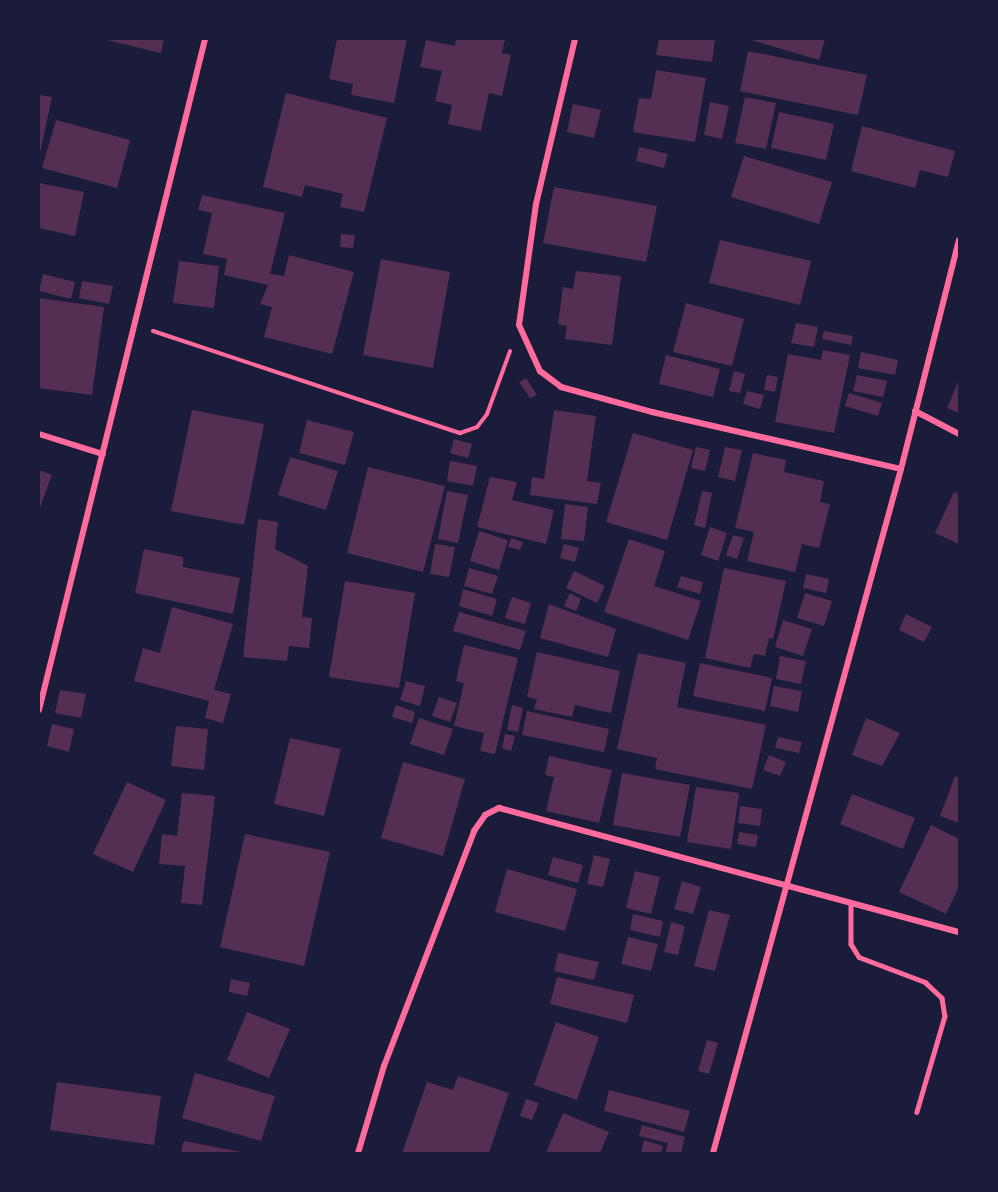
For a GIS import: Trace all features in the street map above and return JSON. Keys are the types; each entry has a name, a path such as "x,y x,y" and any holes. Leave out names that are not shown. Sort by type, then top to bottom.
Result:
{"street":[{"path":"39,710 205,39"},
{"path":"575,39 536,204 519,325 540,371 561,387 652,412 902,469"},
{"path":"713,1153 902,469 959,240"},
{"path":"915,411 959,434"},
{"path":"39,434 103,454"},
{"path":"358,1153 384,1066 474,831 485,815 499,808 959,932"}],"lane":[{"path":"851,903 852,944 859,957 925,982 942,998 945,1016 917,1112"}],"path":[{"path":"135,325 460,433 477,427 488,414 519,325"}],"building":[{"path":"102,39 164,39 161,53"},
{"path":"337,39 407,39 394,103 351,95 353,84 329,79"},
{"path":"456,39 505,39 502,53 511,55 502,96 489,93 481,131 448,124 452,105 435,101 442,71 420,67 426,40 455,46"},
{"path":"659,39 715,39 712,62 656,55"},
{"path":"748,39 825,39 819,60"},
{"path":"748,51 867,75 858,115 740,91"},
{"path":"656,70 706,78 695,142 633,132 639,98 651,99"},
{"path":"286,93 387,118 364,212 340,207 343,194 305,185 302,197 263,187"},
{"path":"39,95 52,97 40,153 39,153"},
{"path":"745,97 776,103 766,149 735,143"},
{"path":"710,102 729,106 722,139 704,135"},
{"path":"573,104 601,110 594,138 567,132"},
{"path":"779,112 834,124 826,160 771,148"},
{"path":"56,120 130,140 117,188 42,168"},
{"path":"862,126 955,151 948,177 920,170 915,188 851,171"},
{"path":"639,147 668,154 664,168 636,161"},
{"path":"744,156 832,182 819,224 731,197"},
{"path":"39,183 84,192 75,236 39,228"},
{"path":"554,187 657,206 646,262 543,243"},
{"path":"202,195 285,213 270,274 284,276 289,255 354,272 332,354 264,337 272,307 260,304 268,285 224,275 227,259 203,254 212,213 198,210"},
{"path":"341,234 355,235 353,248 340,247"},
{"path":"720,240 811,261 800,305 709,283"},
{"path":"381,259 450,272 433,368 363,355"},
{"path":"179,261 219,266 214,308 173,303"},
{"path":"576,271 621,276 612,345 565,339 567,326 558,324 563,287 573,289"},
{"path":"43,274 75,282 71,299 39,291"},
{"path":"82,281 113,286 109,304 79,298"},
{"path":"39,298 104,307 92,395 39,388"},
{"path":"686,303 744,319 732,366 673,352"},
{"path":"796,323 818,327 814,347 791,343"},
{"path":"824,331 853,336 851,345 822,339"},
{"path":"823,350 850,355 834,433 775,422 788,354 821,360"},
{"path":"861,352 898,360 895,375 858,368"},
{"path":"666,355 720,369 713,397 659,384"},
{"path":"734,371 745,374 740,393 729,391"},
{"path":"767,375 778,377 775,392 764,390"},
{"path":"857,375 887,381 883,397 853,391"},
{"path":"526,378 537,395 530,398 519,382"},
{"path":"959,380 959,413 947,408"},
{"path":"747,391 764,395 760,409 743,404"},
{"path":"849,393 882,403 878,416 845,406"},
{"path":"192,410 264,424 244,525 171,511"},
{"path":"554,410 596,416 587,481 601,483 597,504 530,495 532,477 544,479"},
{"path":"307,420 354,432 345,465 299,453"},
{"path":"633,433 693,450 667,540 606,522"},
{"path":"454,439 472,444 468,458 450,453"},
{"path":"696,447 710,450 705,471 691,468"},
{"path":"725,447 742,450 735,481 718,477"},
{"path":"753,453 786,460 784,472 824,481 820,502 830,504 819,548 802,544 795,572 747,561 754,532 735,528"},
{"path":"290,457 338,471 326,510 278,495"},
{"path":"450,461 477,466 473,486 447,481"},
{"path":"368,467 445,486 423,572 347,553"},
{"path":"39,470 52,475 39,510"},
{"path":"490,477 517,482 512,500 554,510 546,544 477,527"},
{"path":"447,491 468,495 458,543 438,539"},
{"path":"702,491 712,493 705,528 694,525"},
{"path":"954,492 959,494 959,544 935,533"},
{"path":"565,504 588,507 584,541 561,539"},
{"path":"258,519 278,522 275,549 308,566 302,617 312,618 309,648 289,646 287,661 243,657"},
{"path":"710,527 727,533 718,561 701,555"},
{"path":"479,531 508,540 499,570 470,561"},
{"path":"733,535 744,538 737,559 726,555"},
{"path":"511,538 523,542 520,550 508,547"},
{"path":"629,539 665,551 654,586 701,601 688,640 604,612"},
{"path":"435,544 455,547 449,577 430,574"},
{"path":"564,544 579,548 575,562 560,558"},
{"path":"144,549 183,557 183,567 240,578 233,614 135,593"},
{"path":"469,568 498,576 492,594 464,586"},
{"path":"724,568 786,581 773,639 769,638 765,656 754,654 750,668 705,658"},
{"path":"574,571 605,586 597,603 566,588"},
{"path":"806,574 829,579 826,593 803,588"},
{"path":"681,576 703,582 700,594 677,587"},
{"path":"345,581 415,593 399,688 329,677"},
{"path":"463,589 497,599 492,616 459,606"},
{"path":"570,593 581,599 576,611 564,606"},
{"path":"805,593 832,601 824,626 797,618"},
{"path":"512,597 531,603 525,624 505,618"},
{"path":"549,604 616,629 608,657 540,638"},
{"path":"172,607 233,624 214,690 231,694 223,723 205,718 209,701 134,681 143,648 160,653"},
{"path":"459,612 526,631 520,650 453,631"},
{"path":"906,614 932,627 924,642 899,630"},
{"path":"783,620 812,629 803,656 775,647"},
{"path":"464,645 518,658 495,754 480,751 484,733 454,726 464,683 456,681"},
{"path":"537,652 620,671 611,713 575,705 572,717 534,709 537,699 527,697"},
{"path":"638,653 686,663 677,707 766,725 752,789 655,769 657,758 617,749"},
{"path":"780,656 806,661 801,684 776,679"},
{"path":"700,663 772,678 765,711 693,696"},
{"path":"406,681 425,686 420,706 400,700"},
{"path":"774,686 802,691 798,712 770,706"},
{"path":"60,690 86,694 81,718 55,713"},
{"path":"439,697 457,703 450,722 432,716"},
{"path":"396,705 415,712 412,723 392,717"},
{"path":"512,705 523,708 518,732 507,730"},
{"path":"527,711 609,729 604,752 522,735"},
{"path":"419,718 453,729 444,755 410,744"},
{"path":"866,718 900,733 882,766 852,755"},
{"path":"52,724 74,729 69,752 47,746"},
{"path":"176,726 208,729 204,770 171,766"},
{"path":"505,734 515,736 511,751 502,748"},
{"path":"778,737 802,742 799,753 775,748"},
{"path":"290,738 341,749 324,816 274,804"},
{"path":"769,755 786,762 780,776 763,770"},
{"path":"549,756 612,770 599,823 546,811 554,777 545,775"},
{"path":"403,762 465,779 443,856 381,838"},
{"path":"622,773 690,785 680,837 613,825"},
{"path":"955,776 959,778 959,823 940,816"},
{"path":"127,782 166,800 133,872 93,854"},
{"path":"696,787 739,793 731,849 687,842"},
{"path":"182,793 215,796 202,905 181,903 185,866 159,864 162,834 177,836"},
{"path":"852,794 915,818 903,849 840,824"},
{"path":"740,806 762,809 760,826 738,823"},
{"path":"931,825 959,839 959,886 946,914 899,892"},
{"path":"739,832 758,835 756,847 737,844"},
{"path":"245,834 330,852 304,966 220,947"},
{"path":"594,855 610,859 603,887 587,884"},
{"path":"553,857 583,865 578,883 548,875"},
{"path":"507,869 577,889 565,931 495,912"},
{"path":"635,871 660,877 651,914 626,908"},
{"path":"682,881 701,887 693,914 674,909"},
{"path":"709,910 730,915 715,971 694,966"},
{"path":"633,914 663,921 660,937 630,930"},
{"path":"671,922 685,926 678,955 664,952"},
{"path":"628,937 658,944 651,971 621,964"},
{"path":"558,953 599,962 594,980 554,971"},
{"path":"557,977 634,995 627,1023 550,1004"},
{"path":"231,979 250,983 247,996 229,992"},
{"path":"247,1012 290,1029 269,1078 227,1060"},
{"path":"556,1022 599,1037 577,1100 534,1085"},
{"path":"707,1040 718,1043 709,1074 698,1071"},
{"path":"195,1073 275,1096 261,1141 182,1118"},
{"path":"458,1076 509,1093 489,1153 402,1153 427,1082 453,1090"},
{"path":"57,1082 161,1096 154,1145 50,1130"},
{"path":"609,1090 690,1111 684,1132 604,1111"},
{"path":"526,1099 539,1103 532,1120 520,1116"},
{"path":"563,1113 609,1132 600,1153 546,1153"},
{"path":"642,1125 685,1137 681,1153 666,1152 668,1143 639,1136"},
{"path":"644,1140 663,1146 661,1153 641,1153"},
{"path":"184,1141 241,1152 181,1153"}]}
